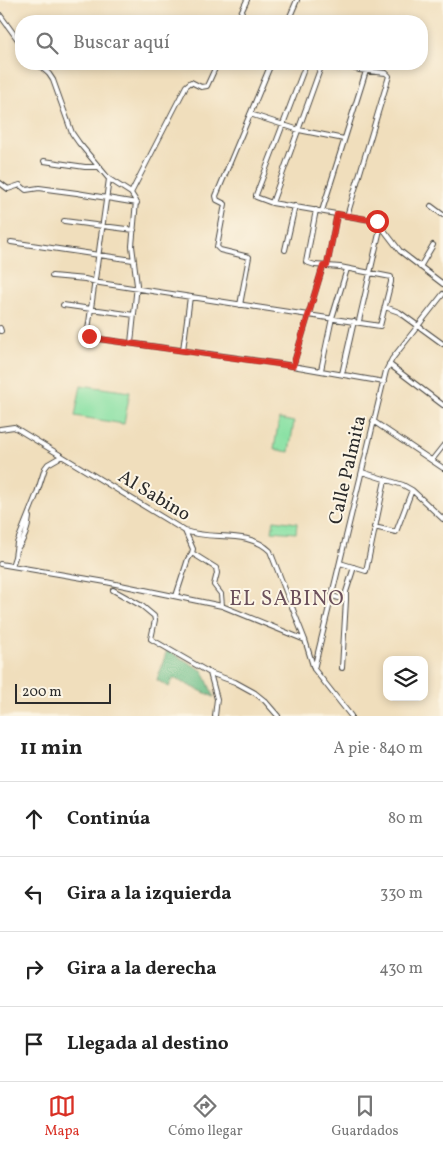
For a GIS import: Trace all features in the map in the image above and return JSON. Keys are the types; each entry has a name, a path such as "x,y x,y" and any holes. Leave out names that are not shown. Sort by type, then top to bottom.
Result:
{"street":[{"path":"240,15 247,0"},
{"path":"291,15 297,0"},
{"path":"0,15 15,36"},
{"path":"45,70 53,80 72,134 109,179 131,193 137,203 132,246 137,288 131,343"},
{"path":"131,193 186,86 191,82 201,87 207,86 214,70"},
{"path":"240,305 250,257 220,250 217,247 225,204 217,200 216,196 268,70"},
{"path":"304,70 256,195 259,199 272,202 373,220 381,225 391,241 411,260 443,284"},
{"path":"272,202 320,70"},
{"path":"348,216 389,76 386,73 362,70"},
{"path":"322,212 366,71"},
{"path":"250,114 299,130 344,139"},
{"path":"44,161 85,167 100,167"},
{"path":"109,179 94,282 88,330 89,336 92,338 321,370 384,382"},
{"path":"0,183 8,190 20,185 26,190 39,188 137,203"},
{"path":"285,250 295,206"},
{"path":"431,206 443,215"},
{"path":"52,276 380,326 386,307 391,279 389,276 308,263 305,259 316,210"},
{"path":"293,366 325,266 337,214"},
{"path":"64,221 134,230"},
{"path":"342,374 371,273 381,225"},
{"path":"11,242 133,260"},
{"path":"420,267 434,245"},
{"path":"321,370 332,318 347,269"},
{"name":"Calle Palmita","path":"314,669 389,364 443,294"},
{"path":"183,350 190,297"},
{"path":"63,305 134,315"},
{"path":"386,307 399,312 443,344"},
{"path":"389,364 443,405"},
{"path":"374,421 443,468"},
{"name":"Al Sabino","path":"0,429 14,427 185,531 196,535 245,538 262,544 270,551 305,640 314,669 351,716"},
{"path":"432,460 443,446"},
{"path":"12,566 17,543 45,468 48,464 62,456"},
{"path":"362,472 403,485 412,490 443,519"},
{"path":"340,564 366,571 385,480"},
{"path":"374,527 395,533 398,531 412,490"},
{"path":"176,596 192,553 185,531"},
{"path":"192,553 216,568 218,573 214,585 221,594 222,606"},
{"path":"0,564 106,582 222,606 305,640"},
{"path":"342,668 346,592 354,567"},
{"path":"113,590 142,606 154,616 155,620 151,638 210,673 235,682 260,697 278,716"},
{"path":"332,596 346,600"},
{"path":"210,673 217,699 215,716"}],"green space":[{"path":"81,385 130,392 124,424 75,416"},
{"path":"279,419 294,422 289,452 274,449"},
{"path":"274,520 297,523 296,533 272,531"},
{"path":"167,650 203,671 214,697 173,678 169,687 157,680"}],"district":[{"name":"EL SABINO","path":"287,599"}],"route":[{"path":"89,336 92,338 293,366 323,266 327,266 337,214 377,221"}]}
